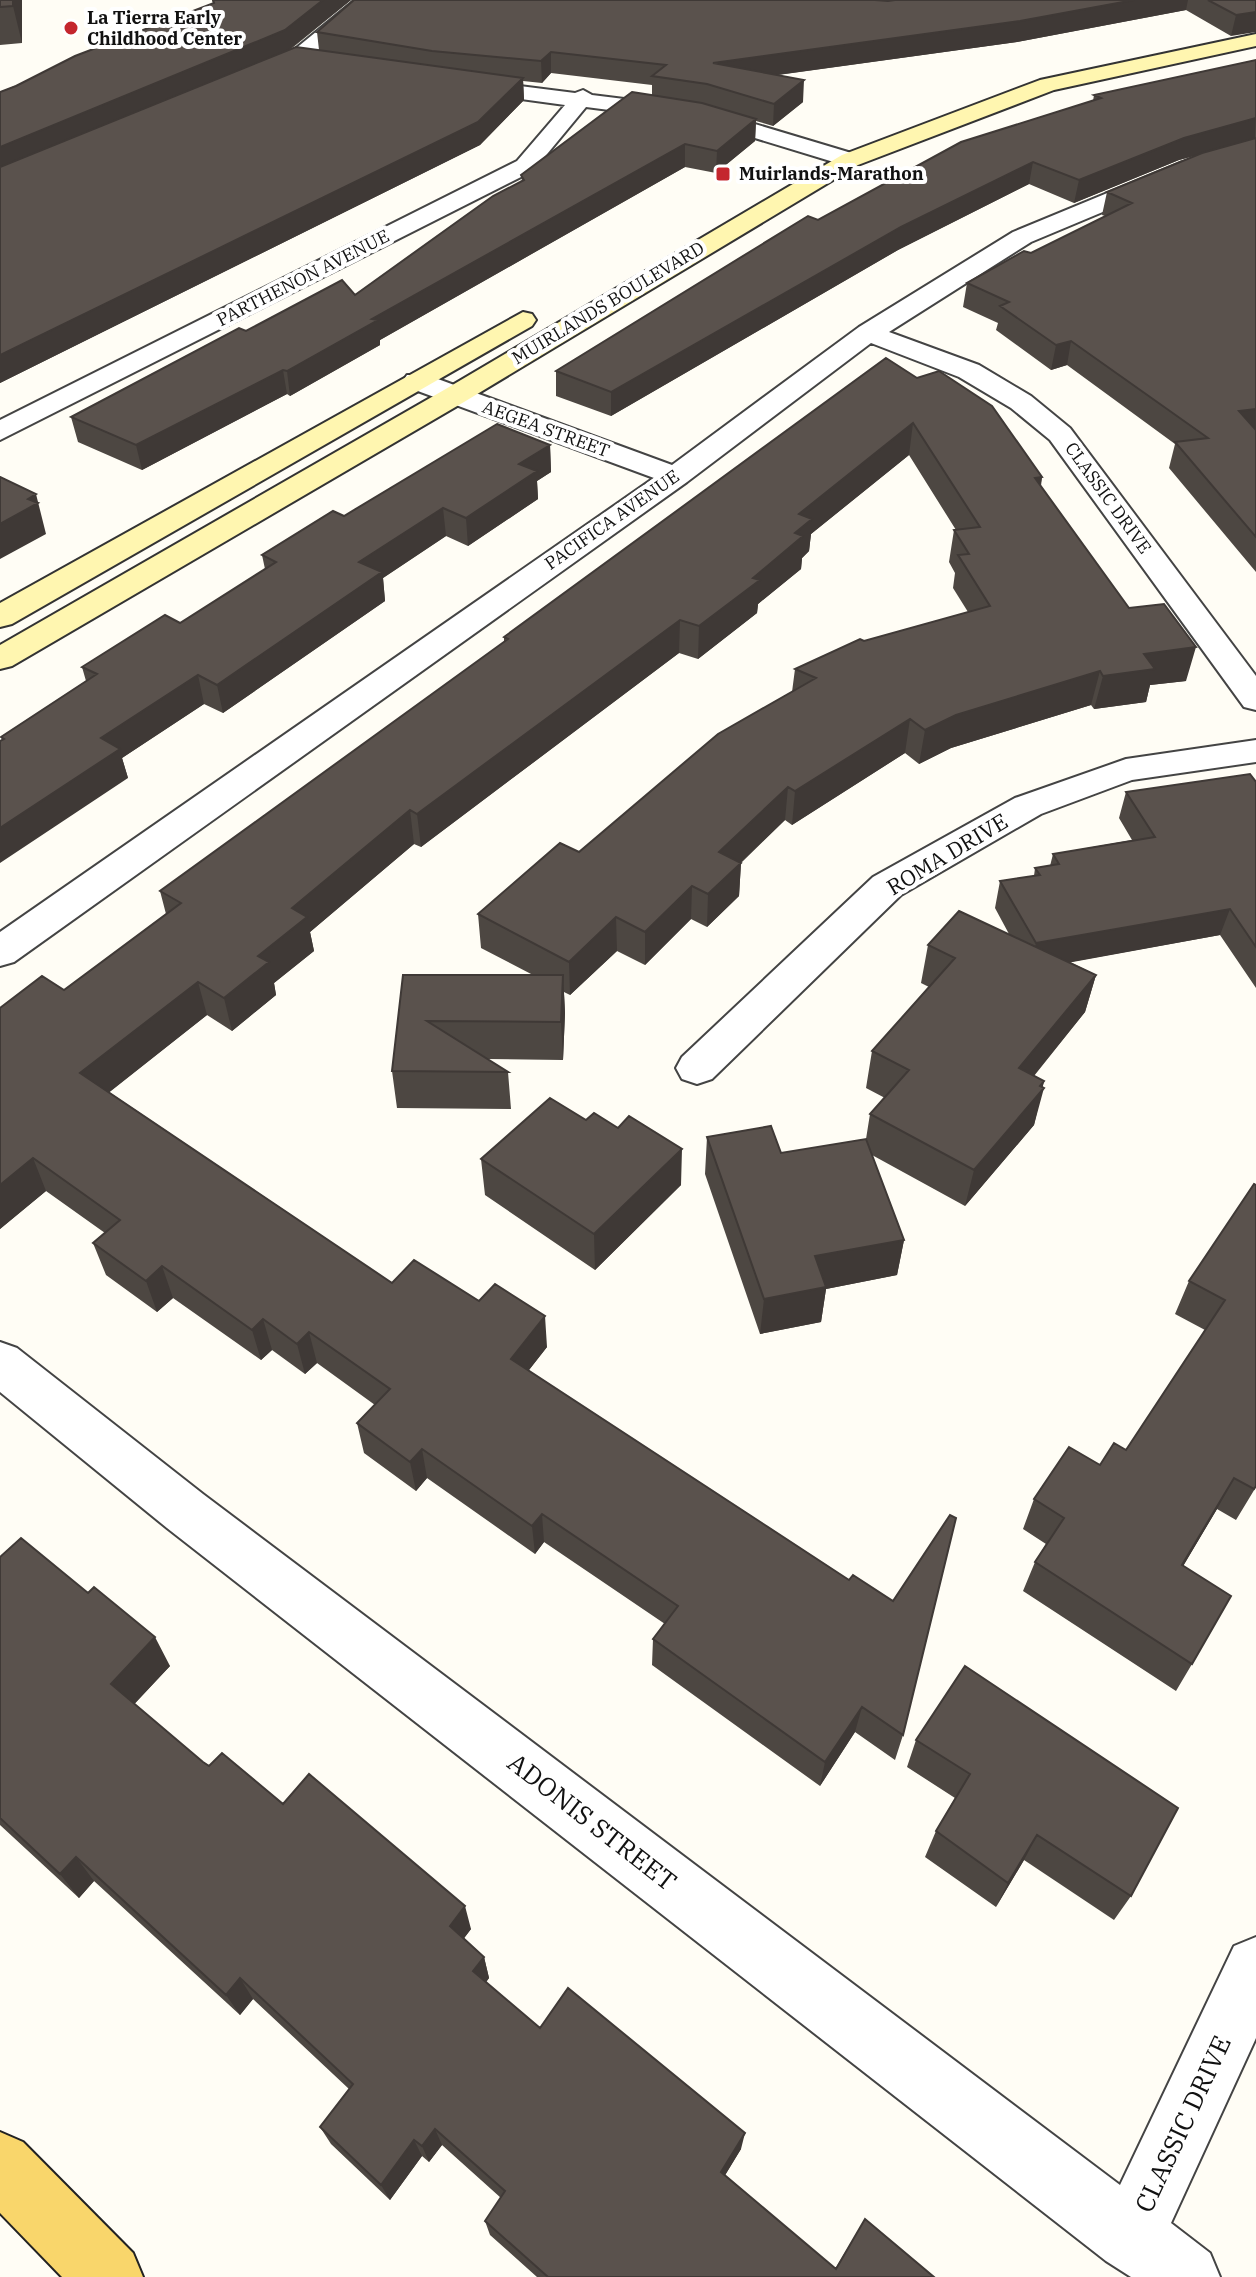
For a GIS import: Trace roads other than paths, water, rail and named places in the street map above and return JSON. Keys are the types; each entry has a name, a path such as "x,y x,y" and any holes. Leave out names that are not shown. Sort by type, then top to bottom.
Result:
{"main road":[{"path":"792,164 819,149 1029,73 1256,28"},
{"name":"MUIRLANDS BOULEVARD","path":"0,659 454,396 850,160 1048,85 1256,40"},
{"name":"MUIRLANDS BOULEVARD","path":"0,617 550,305"},
{"path":"0,2165 109,2277"}],"street":[{"path":"239,82 296,58 367,0"},
{"path":"296,58 326,63"},
{"path":"448,83 583,97 705,116 850,160"},
{"name":"PARTHENON AVENUE","path":"0,431 525,166 583,97"},
{"name":"PACIFICA AVENUE","path":"0,952 676,476 868,333 1022,237 1188,168 1256,149"},
{"name":"CLASSIC DRIVE","path":"868,333 969,371 1021,402 1060,434 1256,700"},
{"name":"AEGEA STREET","path":"417,381 676,476"},
{"name":"ROMA DRIVE","path":"697,1068 887,886 1028,806 1126,770 1256,751"},
{"name":"ADONIS STREET","path":"0,1363 198,1520 1186,2277"},
{"name":"CLASSIC DRIVE","path":"1130,2237 1256,1968"}],"place":[{"name":"La Tierra Early Childhood Center","path":"71,28"},
{"name":"Muirlands-Marathon","path":"723,174"}]}
